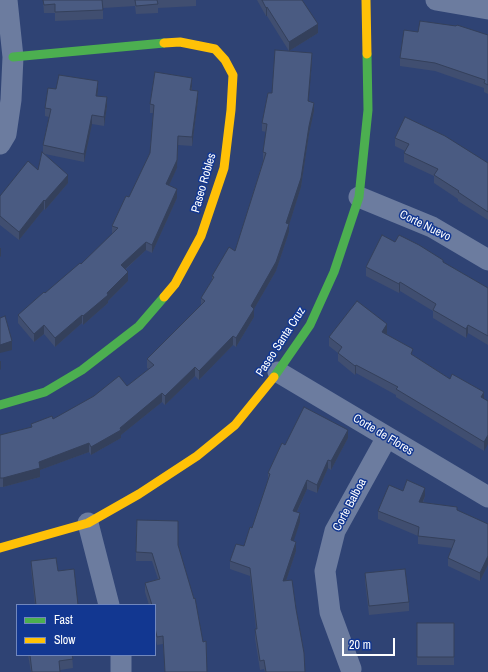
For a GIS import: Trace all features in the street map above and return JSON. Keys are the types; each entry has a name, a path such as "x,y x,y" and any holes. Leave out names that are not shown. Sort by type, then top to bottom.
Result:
{"street":[{"path":"0,144 6,134 11,100 13,57 7,0"},
{"name":"Paseo Santa Cruz","path":"0,548 88,523 139,494 197,456 235,425 278,372 310,325 334,272 359,197 368,110 366,0"},
{"path":"436,0 488,9"},
{"name":"Paseo Robles","path":"0,405 45,392 82,370 139,326 175,284 202,236 224,168 231,110 233,75 225,60 215,50 180,42 13,57"},
{"name":"Corte Nuevo","path":"359,197 432,227 488,260"},
{"name":"Corte de Flores","path":"278,372 488,497"},
{"name":"Corte Balboa","path":"351,669 330,612 325,571 335,531 387,437"},
{"path":"88,523 109,604"},
{"path":"121,656 121,672"}],"building":[{"path":"43,0 102,0 103,10 55,12 55,4 44,5"},
{"path":"135,0 157,0 158,4 136,6"},
{"path":"262,0 302,0 318,24 289,42"},
{"path":"420,21 457,25 488,35 488,85 484,83 485,80 435,63 400,58 404,30 418,32"},
{"path":"275,50 312,53 308,101 314,103 301,178 286,223 289,224 276,262 251,306 254,309 236,338 233,336 199,371 195,367 165,396 162,393 120,428 121,430 91,447 89,443 39,462 40,468 0,478 0,435 32,427 31,424 52,416 53,419 94,396 119,376 127,386 154,365 147,359 205,301 201,298 214,277 212,276 229,247 235,251 266,153 263,152 267,124 262,123 268,93 272,93"},
{"path":"155,72 192,78 190,90 198,91 192,137 178,136 177,160 166,184 177,189 152,245 146,242 121,265 128,272 107,293 108,295 55,338 44,325 34,334 18,315 44,292 45,293 80,263 81,264 118,228 112,226 126,196 129,197 150,153 154,105 150,104"},
{"path":"59,75 98,81 96,96 107,97 104,117 92,115 84,154 43,145 51,109 45,108 48,88 56,89"},
{"path":"405,117 445,136 488,163 488,212 434,175 438,169 404,153 409,144 395,138"},
{"path":"42,152 68,175 45,201 44,200 19,232 0,216 0,196 28,161 38,170"},
{"path":"382,235 395,242 399,235 419,245 443,260 443,262 488,288 488,336 468,325 466,329 433,310 436,304 400,282 399,284 366,267"},
{"path":"357,301 387,324 382,332 413,349 411,354 450,379 452,374 484,392 481,397 488,401 488,435 484,442 396,389 398,387 356,365 355,366 338,353 342,347 329,337"},
{"path":"5,316 12,341 0,345 0,318"},
{"path":"304,407 348,430 331,461 328,460 317,485 307,480 293,511 300,513 291,540 296,542 283,581 292,580 304,653 305,672 266,672 264,660 260,661 255,629 257,629 250,568 230,561 236,544 244,546 250,527 252,528 270,474 268,473 282,443 285,445"},
{"path":"407,480 425,488 419,502 457,507 457,510 488,524 488,556 480,573 448,558 455,540 418,536 419,527 378,511 389,485 403,491"},
{"path":"137,520 178,521 178,545 194,599 195,598 203,642 206,641 207,672 165,672 163,636 157,637 156,632 156,604 152,604 145,583 160,579 152,553 136,552"},
{"path":"56,558 58,571 74,569 78,604 36,604 31,561"},
{"path":"405,569 409,602 369,606 365,573"},
{"path":"417,623 454,623 454,657 417,657"},
{"path":"30,656 72,656 73,659 59,661 60,672 32,672"}],"traffic: fast":[{"path":"13,57 164,43"},
{"path":"274,377 310,325 334,272 359,197 368,110 367,54"},
{"path":"0,405 45,392 82,370 139,326 164,297"}],"traffic: slow":[{"path":"366,0 367,54"},
{"path":"164,43 180,42 215,49 225,60 233,75 231,110 224,168 201,236 175,284 164,297"},
{"path":"0,548 88,523 139,494 197,456 235,425 274,377"}]}
